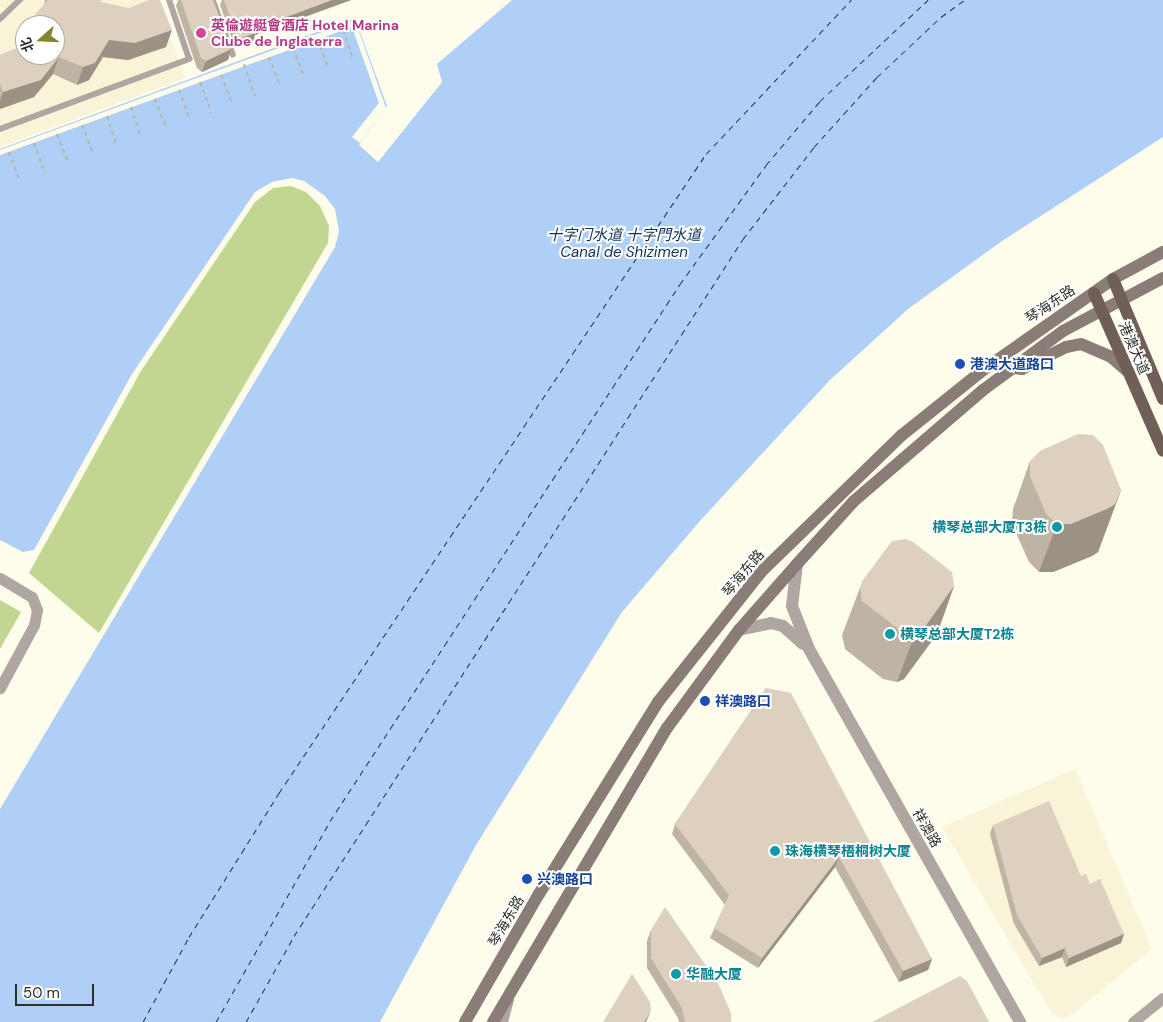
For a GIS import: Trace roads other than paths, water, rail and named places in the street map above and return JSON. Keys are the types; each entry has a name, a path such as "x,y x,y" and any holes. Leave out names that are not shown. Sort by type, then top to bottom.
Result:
{"main road":[{"name":"琴海东路","path":"465,1022 539,894 658,702 761,572 902,435 983,370 1113,279 1163,252"},
{"path":"493,1022 667,728 738,630 797,564 854,501 907,453 1012,368 1063,331 1120,299 1163,278"},
{"name":"港澳大道","path":"1113,279 1163,398"},
{"name":"港澳大道","path":"1094,292 1163,452"},
{"path":"1012,368 1022,369 1066,347 1081,344 1111,358 1128,372"}],"street":[{"name":"祥澳路","path":"797,564 792,606 808,649 1020,1022"},
{"path":"0,578 32,597 37,610 34,625 0,688"},
{"name":"祥澳路","path":"738,630 771,623 792,632 808,649"},
{"path":"502,1022 510,992"},
{"path":"1133,1022 1163,998"}],"lane":[{"path":"0,19 20,0"},
{"path":"0,129 189,59 168,0 161,3"},
{"path":"214,0 233,54"}],"water":[{"name":"十字门水道 十字門水道 Canal de Shizimen","path":"512,0 1163,0 1163,137 1002,241 908,309 830,380 699,522 622,612 476,845 380,1022 0,1022 0,809 335,247 339,231 335,209 325,196 304,181 292,178 272,182 255,192 132,374 34,550 23,552 0,540 0,149 355,18 387,106 359,145 378,162 442,82 437,64"}],"place":[{"name":"英倫遊艇會酒店 Hotel Marina Clube de Inglaterra","path":"201,33"},
{"name":"港澳大道路口","path":"960,364"},
{"name":"横琴总部大厦T3栋","path":"1057,527"},
{"name":"横琴总部大厦T2栋","path":"890,634"},
{"name":"祥澳路口","path":"705,701"},
{"name":"珠海横琴梧桐树大厦","path":"775,851"},
{"name":"兴澳路口","path":"527,879"},
{"name":"华融大厦","path":"676,974"}]}
